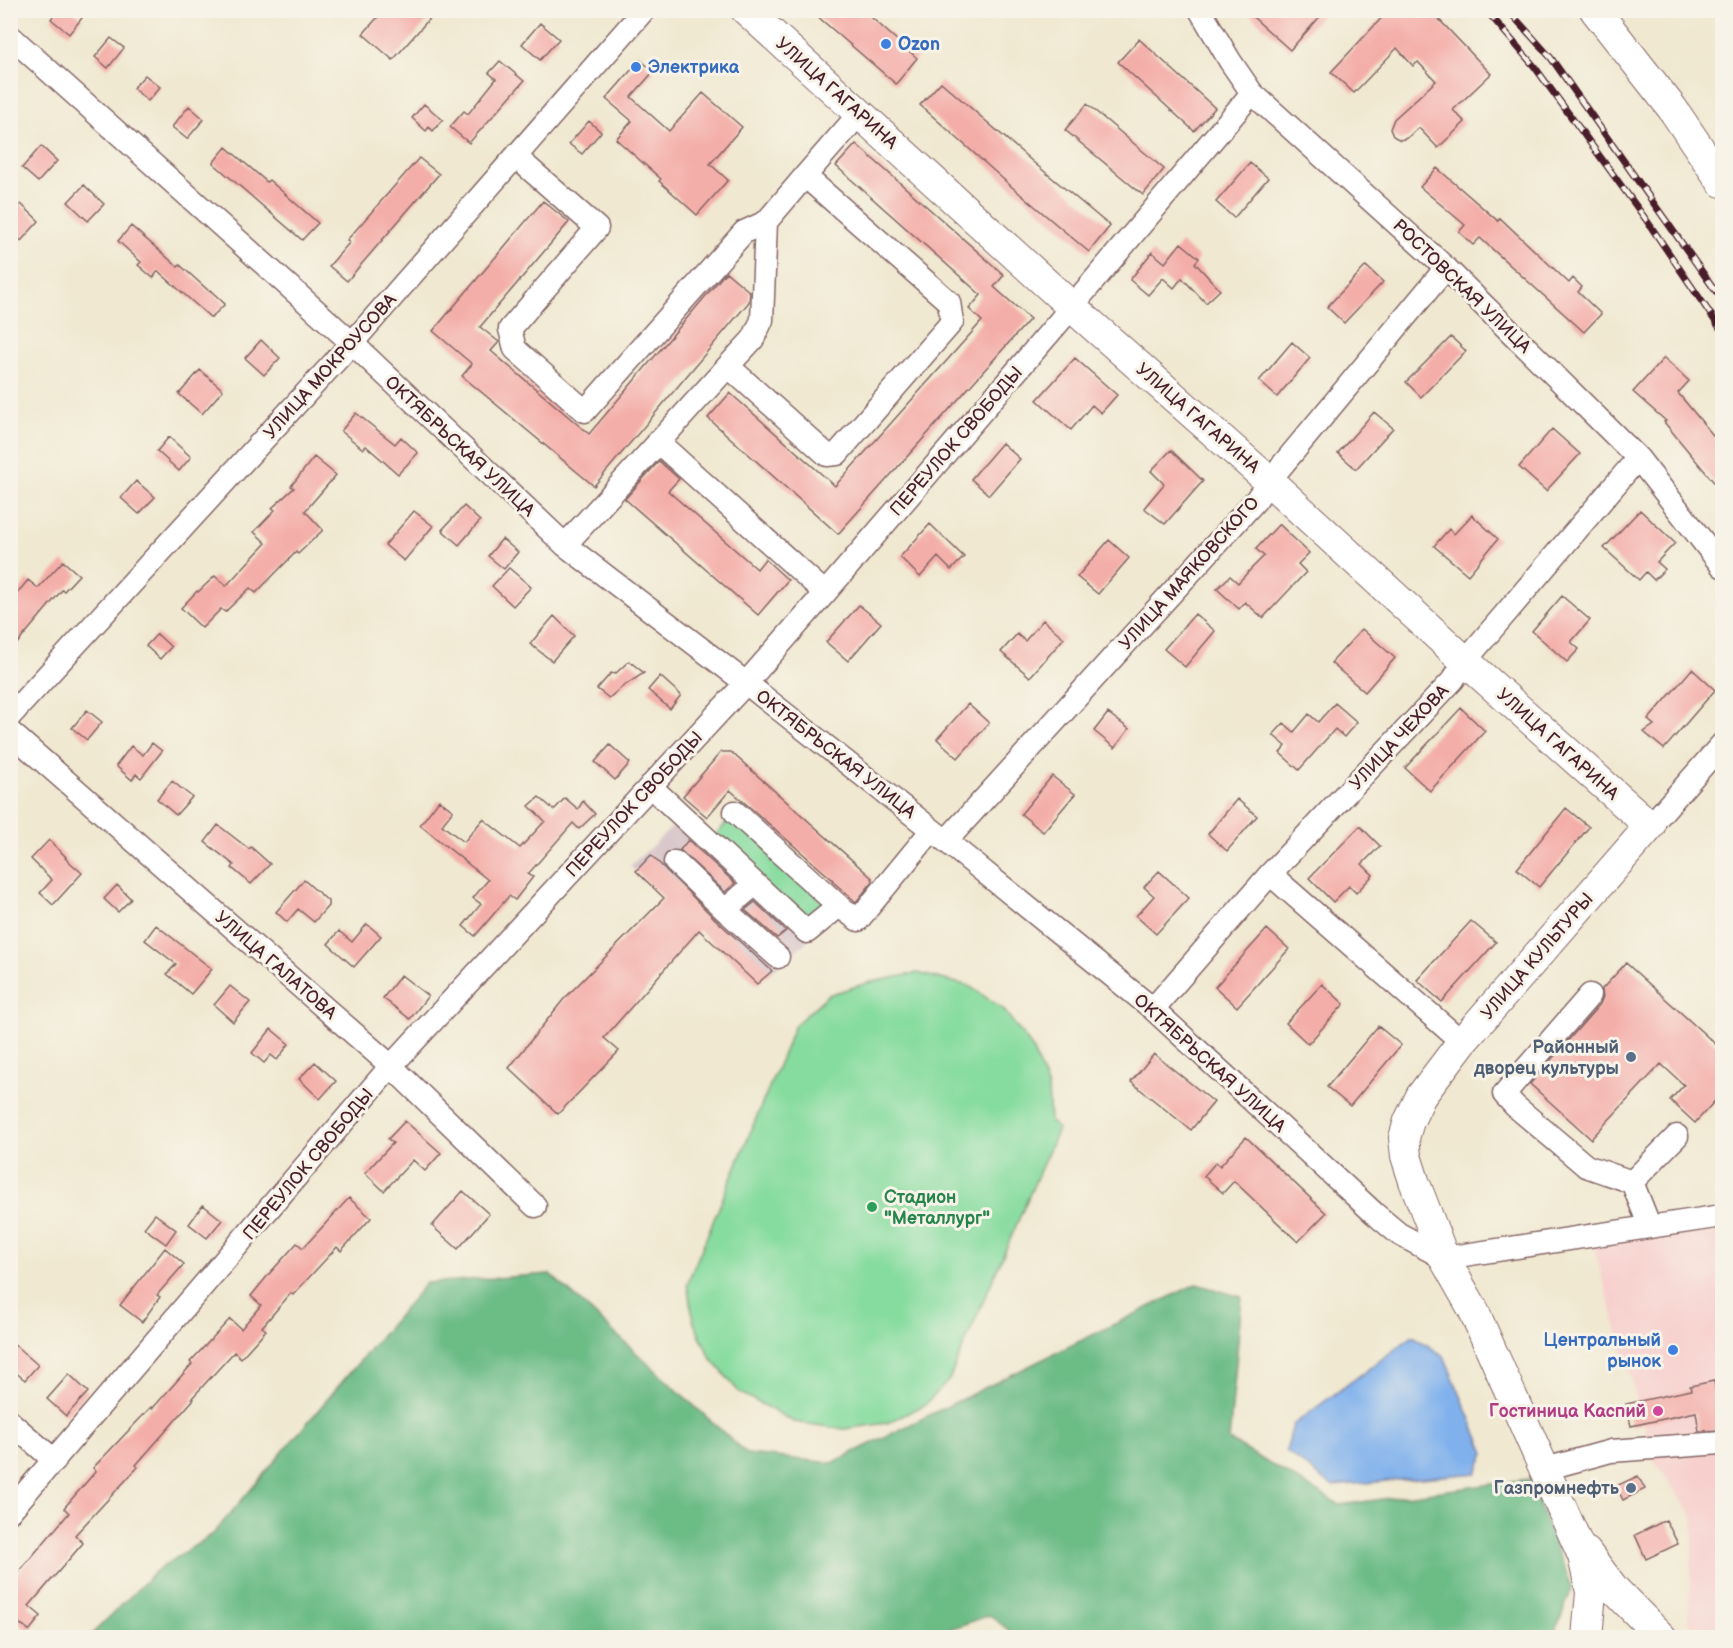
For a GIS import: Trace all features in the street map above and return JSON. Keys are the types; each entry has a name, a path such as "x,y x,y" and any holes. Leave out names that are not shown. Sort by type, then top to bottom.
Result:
{"main road":[{"name":"УЛИЦА ГАГАРИНА","path":"746,10 1072,307 1269,481 1465,661 1650,826"},
{"path":"1595,10 1672,108 1722,182"},
{"name":"УЛИЦА КУЛЬТУРЫ","path":"1444,1258 1406,1156 1404,1138 1409,1121 1421,1096 1462,1042 1650,826"},
{"path":"1444,1258 1473,1309 1572,1533 1588,1575 1591,1592 1587,1632"},
{"path":"1572,1533 1614,1589 1662,1638"}],"street":[{"name":"УЛИЦА МОКРОУСОВА","path":"10,716 352,344 644,10"},
{"name":"РОСТОВСКАЯ УЛИЦА","path":"1200,10 1252,93 1446,268 1638,458 1722,566"},
{"name":"ОКТЯБРЬСКАЯ УЛИЦА","path":"10,36 352,344 565,545 746,683 1153,1009 1375,1214 1399,1233 1444,1258"},
{"name":"ПЕРЕУЛОК СВОБОДЫ","path":"10,1511 391,1066 746,683 1072,307 1252,93"},
{"path":"516,157 597,228 510,328 515,349 585,411 744,232 766,222 860,113"},
{"path":"728,366 827,455 837,453 952,322 949,302 806,176"},
{"path":"565,545 753,339 762,320 766,222"},
{"name":"УЛИЦА МАЯКОВСКОГО","path":"839,906 858,920 939,836 1256,500 1269,481 1446,268"},
{"path":"658,442 825,592"},
{"name":"УЛИЦА ЧЕХОВА","path":"1153,1009 1270,874 1453,680 1465,661 1638,458"},
{"name":"УЛИЦА ГАЛАТОВА","path":"10,732 391,1066 535,1206"},
{"name":"УЛИЦА КУЛЬТУРЫ","path":"1650,826 1722,744"},
{"path":"650,786 807,932 839,906 735,812"},
{"path":"675,862 778,957"},
{"path":"1270,874 1462,1042"},
{"path":"725,910 755,884"},
{"path":"1590,995 1504,1094 1586,1166 1632,1182 1650,1227"},
{"path":"1632,1182 1677,1136"},
{"path":"1444,1258 1722,1216"},
{"path":"10,1422 55,1461"},
{"path":"1545,1469 1611,1451 1720,1443"}],"shaded area":[{"path":"678,822 809,939 757,984 630,866"},
{"name":"Центральный рынок","path":"1722,1216 1722,1637 1710,1637 1688,1622 1694,1518 1654,1460 1592,1241"}],"green space":[{"path":"733,816 830,908 807,927 715,835"},
{"name":"Стадион \"Металлург\"","path":"917,973 969,986 1003,1009 1031,1046 1048,1088 1050,1122 1058,1129 949,1380 925,1405 887,1423 844,1429 794,1422 739,1392 710,1357 694,1323 687,1284 795,1025 828,995 867,983"},
{"path":"550,1274 747,1454 832,1463 1196,1284 1242,1297 1229,1440 1340,1505 1529,1479 1572,1588 1553,1638 1014,1638 1012,1633 990,1615 924,1638 89,1637 156,1571 213,1534 426,1283"}],"water":[{"path":"1413,1336 1444,1356 1485,1453 1476,1473 1332,1486 1286,1451 1293,1425"}],"building":[{"path":"58,10 73,10 82,18 69,34 51,19"},
{"path":"384,10 437,10 393,60 363,34"},
{"path":"810,10 863,10 917,58 896,84"},
{"path":"1245,10 1326,10 1290,50"},
{"path":"1389,10 1430,10 1491,74 1453,110 1465,122 1438,148 1419,128 1407,138 1400,140 1393,136 1390,129 1394,119 1436,81 1418,62 1413,66 1397,48 1354,93 1331,72"},
{"path":"540,23 559,39 540,60 522,44"},
{"path":"111,38 124,48 108,68 95,57"},
{"path":"1139,39 1215,108 1194,131 1118,62"},
{"path":"640,60 654,71 631,97 669,131 703,93 742,127 710,164 728,180 697,215 616,139 632,121 606,99"},
{"path":"500,61 524,81 469,143 450,127 464,111 468,114 496,79 489,73"},
{"path":"145,75 160,87 148,101 133,88"},
{"path":"941,82 1110,226 1089,252 920,105"},
{"path":"424,104 443,120 433,131 429,127 426,131 412,118"},
{"path":"1087,104 1164,169 1143,195 1065,130"},
{"path":"189,106 204,119 187,139 172,127"},
{"path":"589,121 601,132 582,154 569,144"},
{"path":"856,144 1004,275 994,287 1030,319 838,534 708,418 730,393 835,486 982,321 969,309 981,295 836,166"},
{"path":"41,146 57,161 38,182 22,168"},
{"path":"226,147 267,182 269,180 318,223 302,240 213,163"},
{"path":"419,158 439,174 347,281 329,266 350,242 347,240"},
{"path":"1250,163 1268,178 1234,218 1216,202"},
{"path":"1437,168 1498,221 1500,218 1569,283 1573,278 1582,287 1578,292 1601,314 1584,332 1480,238 1473,245 1459,232 1465,225 1420,187"},
{"path":"84,185 104,204 88,221 68,202"},
{"path":"543,201 569,222 480,327 499,342 491,351 589,434 726,272 750,292 749,302 594,486 462,376 472,364 433,331"},
{"path":"21,204 39,221 21,241 10,231 10,214"},
{"path":"131,226 225,304 211,318 158,271 153,278 138,265 141,262 118,241"},
{"path":"1181,243 1199,258 1195,263 1220,290 1206,303 1182,278 1174,288 1163,278 1148,295 1130,280 1152,252 1165,263"},
{"path":"1366,266 1383,282 1344,323 1327,307"},
{"path":"1451,337 1466,351 1421,397 1406,382"},
{"path":"261,340 280,358 264,375 245,358"},
{"path":"1292,342 1310,358 1277,397 1259,381"},
{"path":"1075,358 1117,395 1101,413 1092,405 1071,430 1037,400"},
{"path":"1664,358 1689,381 1678,393 1722,446 1722,492 1664,422 1666,421 1633,392"},
{"path":"200,370 223,390 202,414 179,394"},
{"path":"1374,412 1393,428 1356,469 1338,453"},
{"path":"356,413 395,444 401,437 418,453 398,474 366,446 363,449 341,431"},
{"path":"1552,429 1580,454 1546,491 1519,467"},
{"path":"169,437 191,457 179,471 157,451"},
{"path":"1002,443 1020,459 989,495 971,479"},
{"path":"1171,450 1203,481 1165,524 1144,508 1164,484 1151,471"},
{"path":"314,457 336,475 305,511 323,530 298,554 296,552 256,593 250,588 225,612 221,609 202,628 181,608 215,576 226,586 266,543 254,532 275,510 272,508 294,488 291,486"},
{"path":"659,461 679,479 668,491 757,569 765,559 788,580 758,615 625,499"},
{"path":"136,481 155,497 139,514 121,498"},
{"path":"464,506 480,521 459,545 442,530"},
{"path":"1640,510 1675,543 1657,562 1665,569 1654,580 1646,572 1639,580 1604,548"},
{"path":"414,511 433,526 404,561 385,545"},
{"path":"1472,515 1498,539 1468,575 1434,546 1449,529 1454,534"},
{"path":"930,524 964,557 951,570 938,557 920,577 900,557"},
{"path":"1279,524 1309,553 1298,564 1306,572 1263,618 1245,602 1239,609 1217,589 1230,576 1238,583 1264,556 1256,549"},
{"path":"502,539 518,552 504,569 488,556"},
{"path":"1109,540 1129,558 1098,594 1077,577"},
{"path":"63,561 79,575 64,591 62,590 10,652 10,602 28,580 38,588"},
{"path":"509,568 531,587 513,606 492,586"},
{"path":"1562,596 1590,620 1571,642 1579,649 1567,662 1532,631"},
{"path":"859,605 881,623 848,661 826,642"},
{"path":"1195,614 1215,631 1185,667 1164,649"},
{"path":"554,616 574,636 552,661 530,644"},
{"path":"1043,620 1064,638 1030,677 1001,652 1017,634 1025,641"},
{"path":"1362,629 1395,658 1365,692 1331,663"},
{"path":"157,634 171,647 160,659 146,646"},
{"path":"629,661 644,673 609,698 597,689 611,673 615,674"},
{"path":"1692,669 1715,690 1664,749 1644,732 1654,725 1648,720"},
{"path":"660,676 681,695 670,709 648,690"},
{"path":"1335,703 1357,722 1344,737 1335,729 1299,770 1280,753 1286,746 1273,735 1284,723 1294,732 1309,714 1318,722"},
{"path":"968,704 989,723 958,758 937,739"},
{"path":"1461,708 1485,731 1430,791 1405,768"},
{"path":"87,710 102,722 87,740 72,728"},
{"path":"1108,713 1129,729 1115,748 1094,731"},
{"path":"152,743 162,751 141,778 136,774 132,780 116,766 131,746 143,755"},
{"path":"610,745 630,763 615,780 595,762"},
{"path":"721,752 731,752 872,878 873,881 856,902 730,790 707,817 683,796"},
{"path":"1052,776 1075,794 1043,832 1021,814"},
{"path":"172,781 192,797 176,815 157,799"},
{"path":"539,797 554,810 565,798 578,809 583,801 595,814 579,829 573,823 528,874 533,877 515,900 509,896 475,936 463,926 481,904 473,898 488,880 420,825 439,800 453,811 442,825 464,842 483,819 520,848 545,821 529,806"},
{"path":"1237,799 1257,816 1227,851 1208,834"},
{"path":"1566,808 1589,827 1539,887 1517,869"},
{"path":"218,825 249,849 251,847 270,864 251,884 232,868 234,865 205,842"},
{"path":"1360,826 1380,846 1362,864 1373,875 1356,893 1349,886 1333,902 1309,878"},
{"path":"49,840 82,873 53,905 40,893 52,880 31,859"},
{"path":"688,840 735,883 725,892 680,850"},
{"path":"651,855 716,920 772,971 757,984 699,930 604,1038 619,1051 558,1114 509,1068 563,1000 664,898 636,871"},
{"path":"1159,871 1189,898 1156,934 1136,916 1154,896 1144,887"},
{"path":"304,880 328,901 328,906 314,922 298,909 287,922 276,912"},
{"path":"117,885 131,899 118,912 104,899"},
{"path":"755,902 786,931 777,938 745,910"},
{"path":"1471,921 1496,942 1442,1002 1417,980"},
{"path":"367,924 381,936 354,967 328,944 339,931 352,942"},
{"path":"156,925 212,969 191,994 167,974 176,964 145,940"},
{"path":"1267,929 1289,949 1237,1007 1215,987"},
{"name":"Районный дворец культуры","path":"1626,963 1722,1050 1722,1093 1695,1123 1670,1100 1684,1085 1661,1064 1591,1139 1530,1084 1600,1004 1603,997 1602,989"},
{"path":"401,975 428,996 410,1019 383,998"},
{"path":"1322,984 1344,1004 1308,1044 1286,1023"},
{"path":"230,986 250,1002 233,1022 214,1005"},
{"path":"1378,1026 1401,1045 1350,1106 1327,1087"},
{"path":"271,1029 289,1044 277,1060 271,1055 264,1063 252,1053"},
{"path":"1154,1054 1214,1102 1191,1130 1131,1082"},
{"path":"315,1062 336,1081 320,1099 299,1079"},
{"path":"405,1121 441,1153 425,1171 413,1160 384,1191 365,1173 393,1143 388,1139"},
{"path":"1246,1137 1326,1213 1298,1242 1234,1181 1223,1193 1204,1176 1216,1162 1220,1166"},
{"path":"463,1191 489,1214 458,1249 432,1226"},
{"path":"349,1198 371,1218 341,1251 337,1247 293,1295 291,1293 262,1327 266,1330 241,1358 234,1352 136,1465 138,1467 75,1535 83,1543 29,1606 41,1616 29,1631 10,1616 10,1582 69,1513 64,1508 96,1471 93,1468 151,1407 152,1409 192,1364 190,1362 230,1319 241,1329 261,1305 251,1296 269,1274 297,1243 303,1248"},
{"path":"203,1205 222,1220 207,1238 189,1224"},
{"path":"155,1214 176,1230 166,1244 144,1228"},
{"path":"165,1248 184,1264 157,1295 160,1297 142,1322 120,1305"},
{"path":"10,1341 38,1365 25,1380 10,1368"},
{"path":"69,1374 88,1392 66,1416 47,1399"},
{"path":"1714,1381 1722,1430 1699,1431 1696,1412 1631,1426 1626,1404 1691,1390 1690,1386"},
{"path":"1638,1476 1645,1489 1623,1500 1616,1486"},
{"path":"1666,1520 1678,1544 1646,1559 1635,1535"}],"railway":[{"path":"1486,10 1534,66 1647,221 1722,331"},
{"path":"1508,10 1551,58 1722,300"}],"place":[{"name":"Ozon","path":"886,44"},
{"name":"Электрика","path":"636,67"},
{"name":"Районный дворец культуры","path":"1631,1057"},
{"name":"Стадион \"Металлург\"","path":"872,1207"},
{"name":"Центральный рынок","path":"1673,1350"},
{"name":"Гостиница Каспий","path":"1658,1411"},
{"name":"Газпромнефть","path":"1631,1488"}]}
